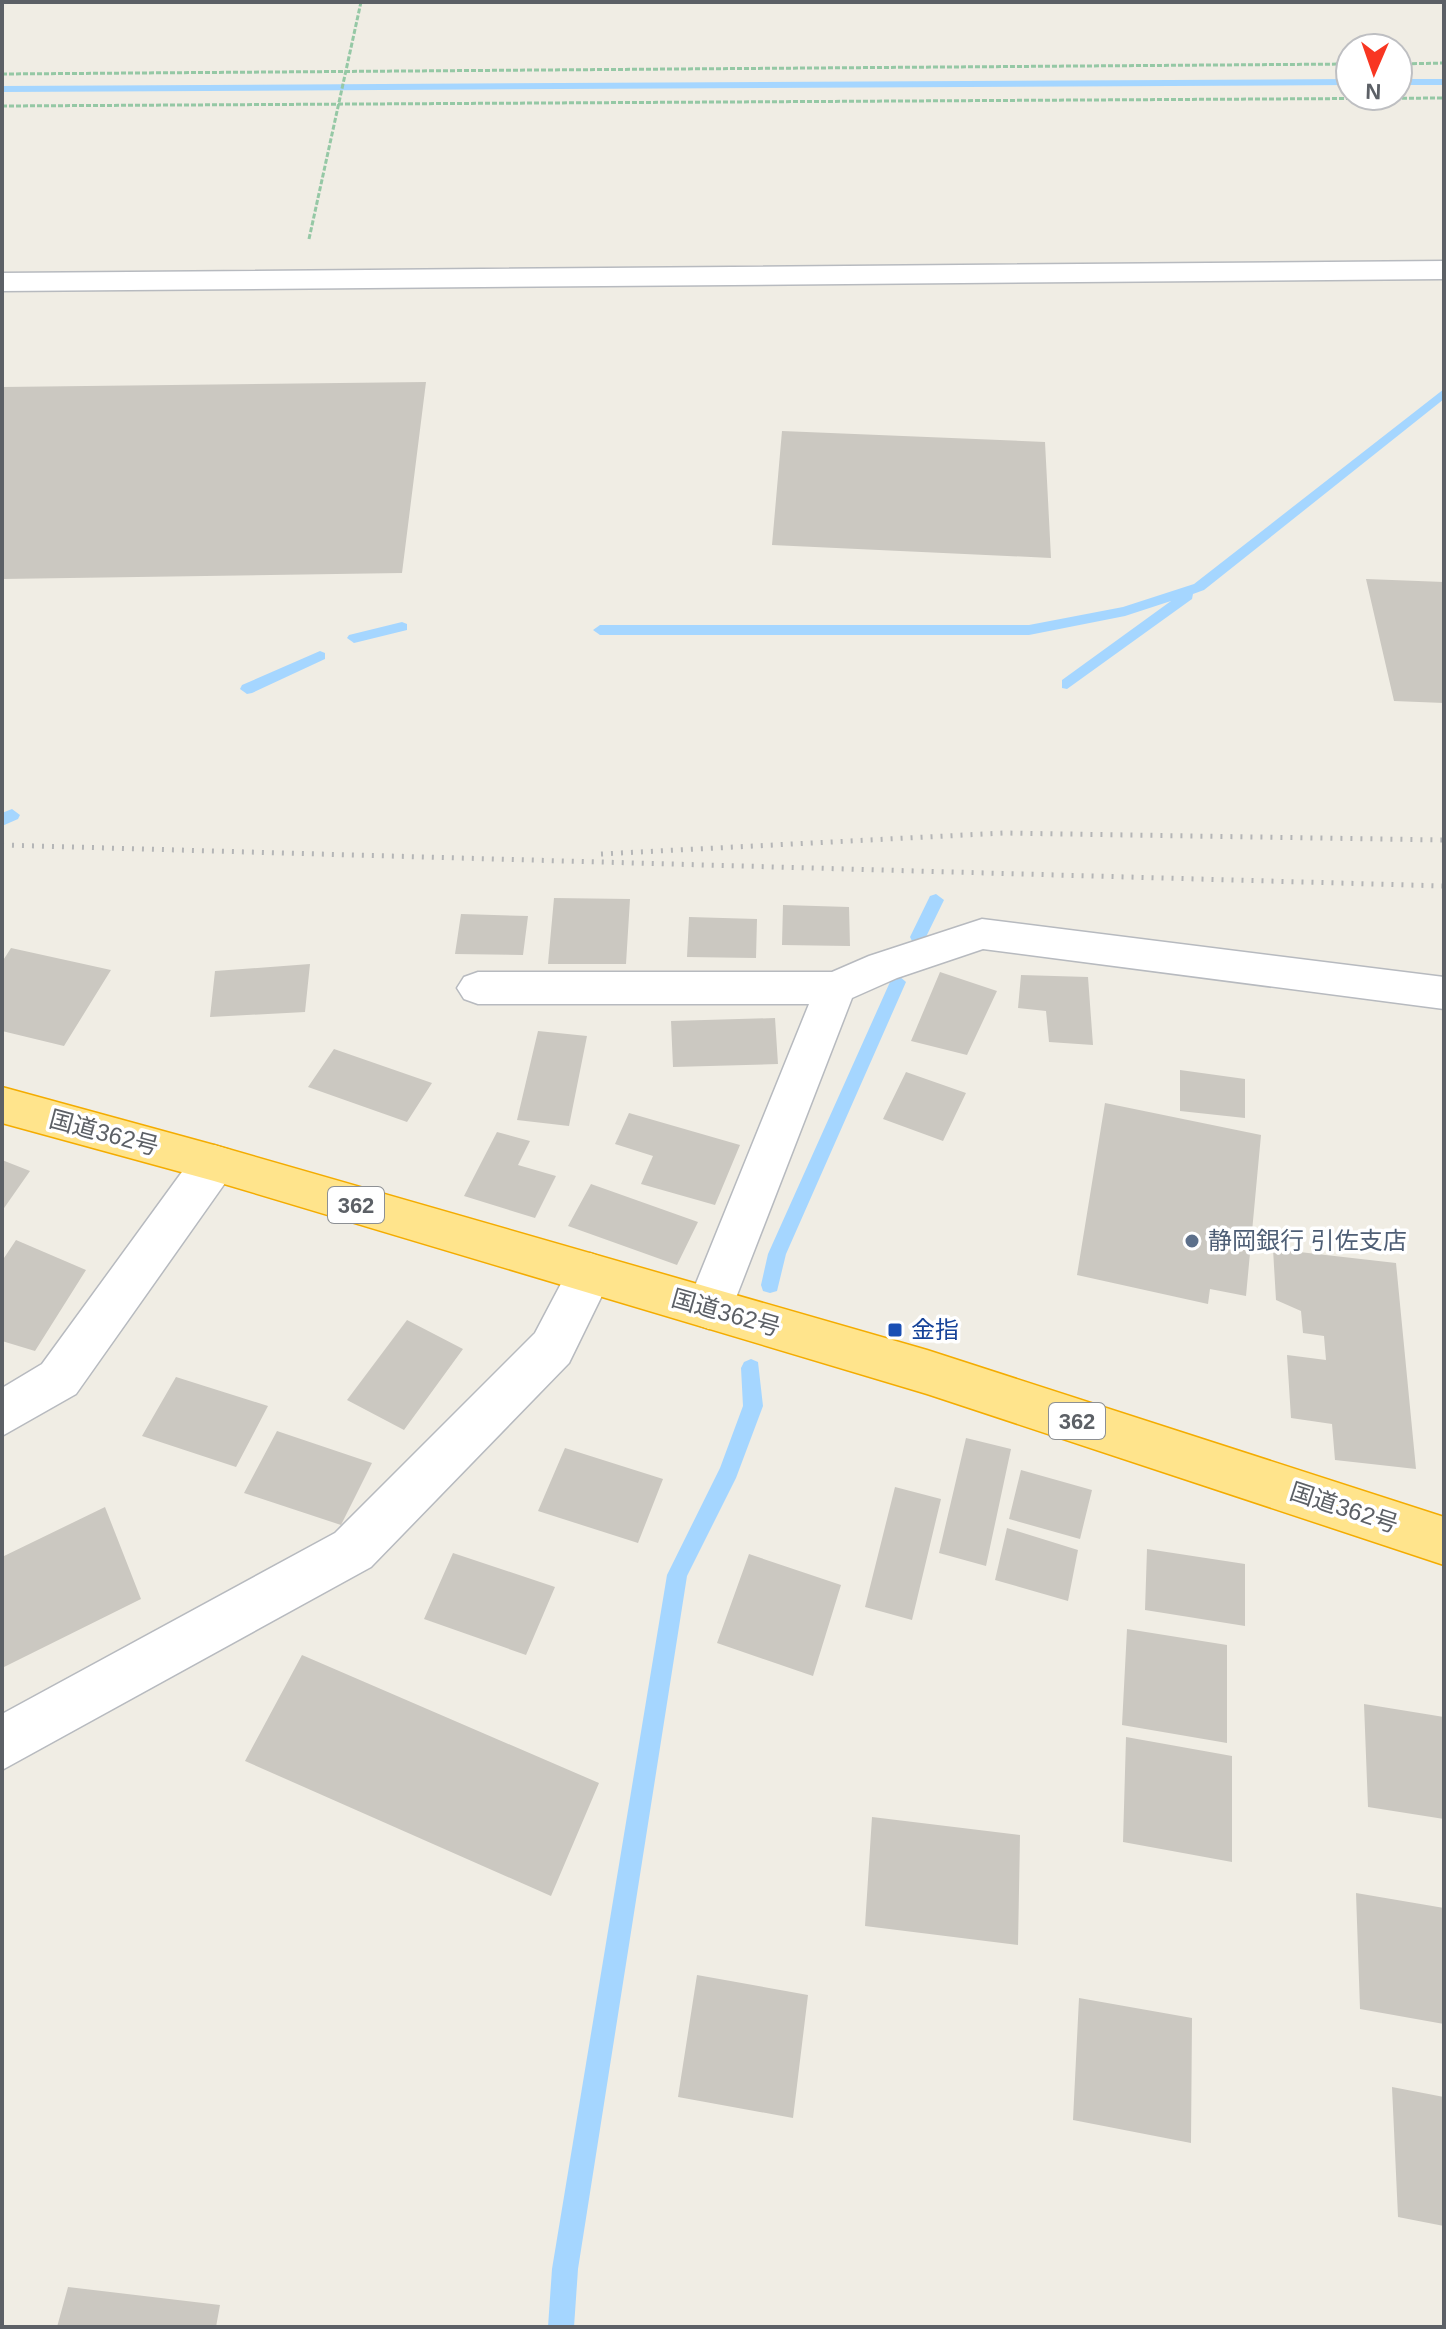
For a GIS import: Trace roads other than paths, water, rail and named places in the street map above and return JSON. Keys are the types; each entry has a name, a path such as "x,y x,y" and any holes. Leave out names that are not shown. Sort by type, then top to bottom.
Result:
{"highway":[{"name":"国道362号","path":"2,1105 214,1163 927,1372 1444,1541"}],"street":[{"path":"2,282 1444,270"},
{"path":"478,988 836,988 883,967 982,934 1444,993"},
{"path":"709,1308 836,988"},
{"path":"2,1414 59,1379 214,1163"},
{"path":"2,1743 353,1550 552,1348 590,1273"}],"waterway":[{"path":"2,89 1334,82"},
{"path":"1414,82 1444,82"},
{"path":"600,630 1029,630 1125,611 1199,587 1444,393"},
{"path":"1067,684 1187,596"},
{"path":"354,638 402,627"},
{"path":"247,689 320,656"},
{"path":"2,820 12,815"},
{"path":"918,937 936,900"},
{"path":"770,1285 777,1254 898,982"},
{"path":"561,2327 565,2269 677,1575 729,1471 753,1406 751,1368"}],"railway":[{"path":"601,854 1003,833 1444,840"},
{"path":"2,845 1444,886"}],"place":[{"name":"静岡銀行 引佐支店","path":"1192,1241"},
{"name":"金指","path":"895,1330"}]}
